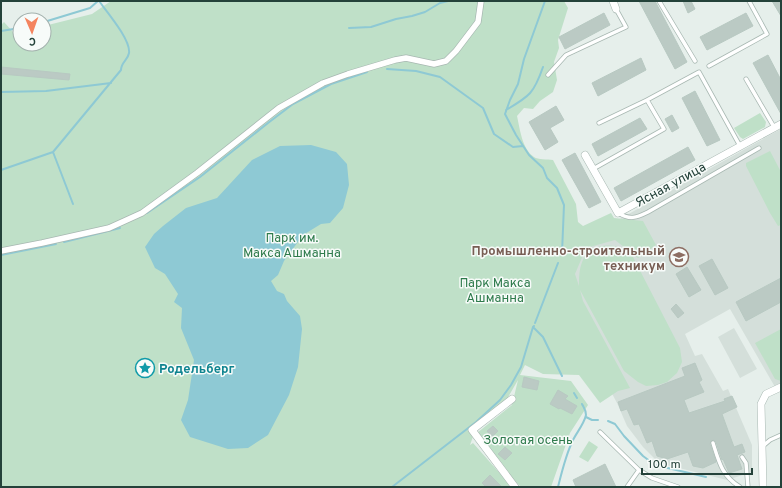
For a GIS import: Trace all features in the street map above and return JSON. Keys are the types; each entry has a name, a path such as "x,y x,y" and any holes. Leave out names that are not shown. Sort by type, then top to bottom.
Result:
{"street":[{"path":"1,251 109,228 142,213 197,173 279,108 323,84 348,74 395,60 406,58 434,64 446,61 456,51 478,22 481,1"},
{"path":"613,1 616,9"},
{"name":"Ясная улица","path":"618,213 781,124"},
{"path":"585,155 618,213"},
{"path":"763,487 761,404 766,394 781,387"},
{"path":"512,399 472,430 515,487"}],"lane":[{"path":"659,1 695,61"},
{"path":"709,66 767,34 749,1"},
{"path":"548,75 566,55 626,27 616,9"},
{"path":"599,123 647,100 699,72 740,146"},
{"path":"746,79 774,127"},
{"path":"593,169 664,129 647,100"},
{"path":"618,213 630,218 638,217 759,148"},
{"path":"600,432 638,470 652,478 678,487"},
{"path":"762,447 770,440 781,436"},
{"path":"712,443 721,468 731,482 740,487"},
{"path":"742,457 746,463 748,487"},
{"path":"627,487 638,470"}],"shaded area":[{"name":"Промышленно-строительный техникум","path":"781,129 781,384 775,387 730,309 685,334 695,356 702,354 723,391 728,389 752,445 752,472 727,480 659,463 643,447 627,426 608,386 571,275 582,240"},
{"path":"734,328 757,369 740,378 718,337"}],"green space":[{"name":"Парк им. Макса Ашманна","path":"111,1 564,1 568,8 558,40 559,48 554,62 557,80 553,92 540,101 533,109 524,108 517,116 522,138 527,149 534,157 553,160 576,204 578,222 583,226 611,213 614,218 643,221 656,245 638,258 615,240 586,248 575,274 579,286 580,271 583,259 588,250 601,246 607,245 617,247 633,257 680,348 682,362 677,373 667,382 658,385 646,386 638,382 624,371 580,290 583,301 630,388 618,391 600,403 579,375 543,374 525,365 520,375 571,381 588,405 570,433 551,487 521,487 506,472 477,433 512,405 518,380 503,406 476,428 470,445 473,443 512,487 1,487 1,25 4,22 12,31 12,52 52,52 52,24 92,14"},
{"path":"760,113 766,122 765,127 743,139 740,137 734,128"},
{"path":"770,151 781,172 781,225 778,226 746,166 746,163"},
{"path":"781,329 781,381 775,379 755,343"},
{"path":"589,441 598,447 588,462 579,457"}],"water":[{"path":"311,145 336,152 347,164 349,185 343,208 330,223 321,224 303,235 284,261 278,275 271,281 277,291 284,294 287,301 300,316 302,329 298,367 289,395 268,435 248,448 228,449 190,437 181,420 188,400 194,360 181,328 182,308 174,302 178,294 165,274 155,268 145,247 154,234 186,208 217,198 252,160 280,146"}],"building":[{"path":"639,1 655,1 687,62 675,69"},
{"path":"683,1 691,1 695,9 688,13"},
{"path":"772,1 781,1 781,16"},
{"path":"604,13 610,25 565,49 559,37"},
{"path":"746,13 753,26 707,50 700,37"},
{"path":"768,55 781,80 781,114 753,63"},
{"path":"641,58 646,70 598,96 592,83"},
{"path":"1,67 70,74 69,80 1,74"},
{"path":"695,91 720,140 707,146 682,98"},
{"path":"556,106 564,120 550,128 558,142 545,150 529,122"},
{"path":"672,115 679,128 672,132 665,119"},
{"path":"640,118 647,129 598,156 592,144"},
{"path":"688,147 695,160 621,201 614,188"},
{"path":"575,153 601,202 589,208 562,160"},
{"path":"712,259 728,288 715,295 699,266"},
{"path":"687,267 701,290 689,297 676,274"},
{"path":"781,278 781,302 746,321 736,302"},
{"path":"676,304 684,313 678,318 671,309"},
{"path":"695,363 702,380 699,382 704,392 684,400 689,413 725,401 724,399 732,396 737,407 722,414 734,447 742,444 745,452 737,455 742,469 729,473 714,440 711,441 710,444 716,462 703,468 693,466 688,452 667,459 657,456 652,441 647,443 639,424 634,425 627,409 621,411 618,402 685,376 682,368"},
{"path":"524,377 539,381 537,390 522,387"},
{"path":"558,390 568,396 565,399 577,406 572,414 550,404"},
{"path":"493,426 498,431 492,437 487,431"},
{"path":"505,447 512,453 505,460 498,454"},
{"path":"605,464 616,487 576,487 573,480"},
{"path":"490,475 502,487 486,487 482,483"}],"waterway":[{"path":"52,20 90,8 98,1"},
{"path":"1,170 53,152 121,70 122,65 129,53 129,47 118,26 99,1"},
{"path":"349,28 371,27 396,19 412,16 425,12 440,3 448,1"},
{"path":"545,1 524,59 518,84 505,114 529,155 543,168 547,178 557,188 564,205 562,253"},
{"path":"1,31 12,29"},
{"path":"506,110 521,101 530,93 537,83 543,67"},
{"path":"387,69 416,71 440,77 483,108 494,134 513,147 523,146"},
{"path":"147,213 200,177 293,104 331,84 367,72"},
{"path":"1,92 46,91 111,83"},
{"path":"53,152 73,204"},
{"path":"64,242 120,228"},
{"path":"1,255 56,244"},
{"path":"535,323 558,263"},
{"path":"534,326 533,327 543,337 562,376"},
{"path":"392,487 476,422 500,400 511,385 521,367 533,327"},
{"path":"574,393 577,398"},
{"path":"558,487 568,451 584,422 586,415 582,404"},
{"path":"586,417 592,420 598,420"},
{"path":"608,421 615,424 643,456 655,465 706,477"}],"place":[{"name":"Промышленно-строительный техникум","path":"679,257"},
{"name":"Родельберг","path":"145,368"}],"park label":[{"name":"Парк Макса Ашманна","path":"495,290"},
{"name":"Золотая осень","path":"528,439"}]}
